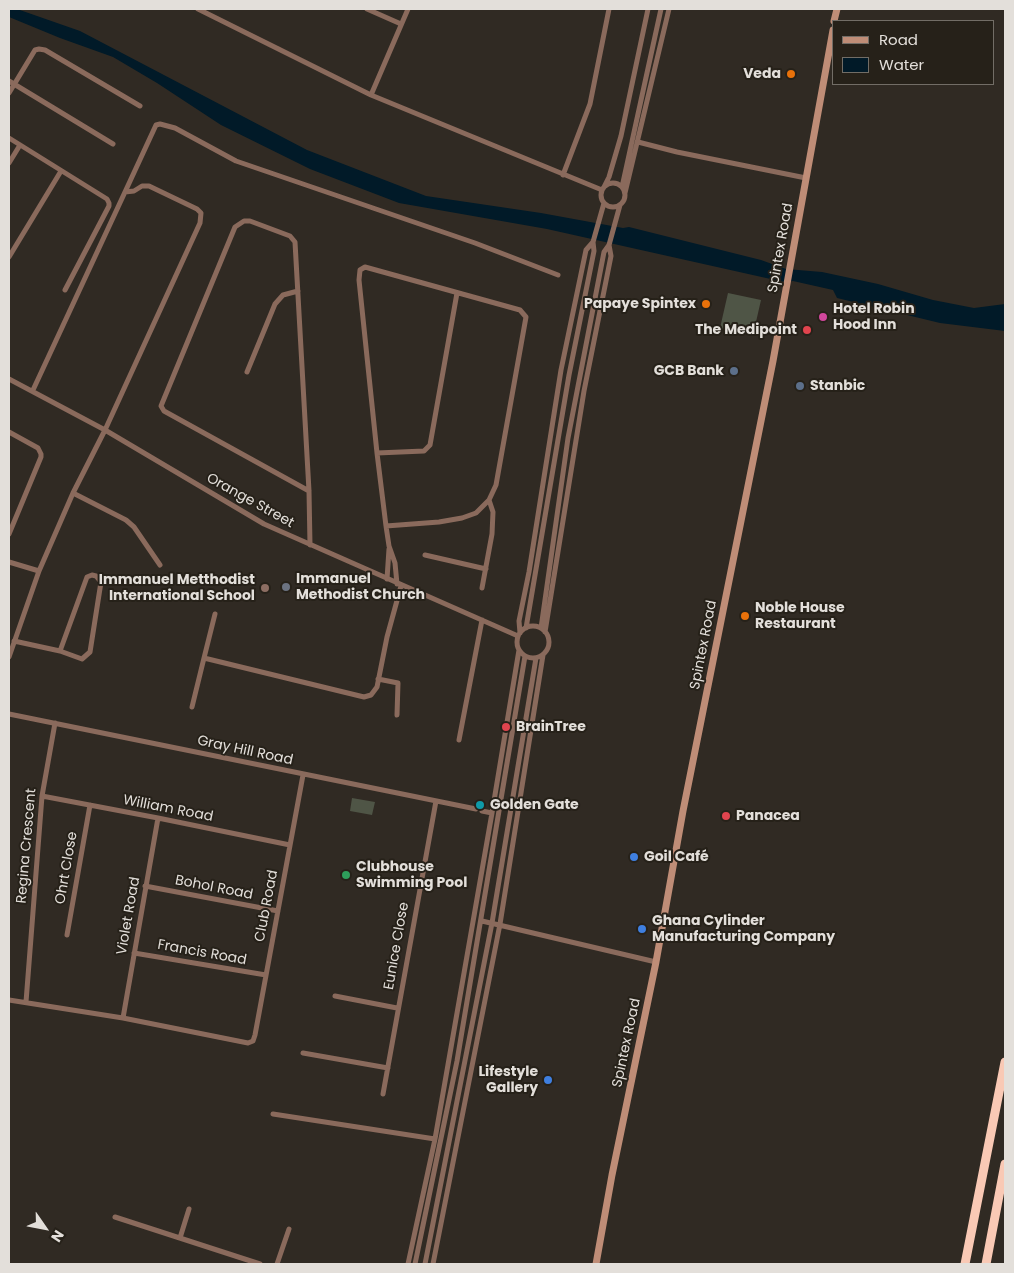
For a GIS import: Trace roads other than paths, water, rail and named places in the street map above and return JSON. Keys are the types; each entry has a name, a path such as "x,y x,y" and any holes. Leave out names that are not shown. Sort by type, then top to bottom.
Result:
{"highway":[{"path":"965,1264 1005,1062"},
{"path":"986,1264 1005,1164"}],"main road":[{"name":"Spintex Road","path":"596,1264 612,1175 656,962 683,811 792,264 832,35"}],"street":[{"path":"198,9 371,96 563,175 603,189"},
{"path":"367,9 401,24"},
{"path":"371,96 408,9"},
{"path":"563,175 590,104 609,9"},
{"path":"620,205 613,207 604,203 601,197 621,136 648,9"},
{"path":"622,187 661,9"},
{"path":"519,650 525,656 536,658 547,649 549,642 543,630 584,391 610,256 610,245 615,221 620,205 624,200 669,9"},
{"path":"9,93 11,83 35,50 45,50 140,106"},
{"path":"11,83 113,144"},
{"path":"33,390 153,131 156,125 160,124 175,128 236,162 475,243 558,275"},
{"path":"9,138 107,200 109,206 65,290"},
{"path":"638,142 685,154 806,178"},
{"path":"9,163 20,145"},
{"path":"9,257 61,171"},
{"path":"603,189 611,183 618,184 625,193"},
{"path":"9,657 39,571 73,493 105,430 201,218 201,213 197,209 149,186 142,186 134,191 125,192"},
{"path":"526,628 569,375 594,252 593,242 604,203"},
{"path":"309,491 164,411 161,406 239,223 250,221 293,238 297,249 309,491 310,544"},
{"path":"408,1264 435,1139 492,813 519,650 517,643 519,621 529,572 561,370 586,250 593,242"},
{"path":"386,526 439,522 462,518 476,513 489,500 496,485 526,317 520,310 365,267 360,270 359,280 377,453 386,526 389,546 388,579"},
{"path":"246,372 275,304 283,296 298,291"},
{"path":"377,453 424,451 430,445 457,293"},
{"name":"Orange Street","path":"9,379 33,390 105,430 264,524 399,585 519,635"},
{"path":"9,432 38,448 41,454 9,534"},
{"path":"73,493 126,520 140,535 160,565"},
{"path":"482,588 492,534 493,512 489,500"},
{"path":"204,658 364,697 371,695 377,687 399,585 395,563 389,546"},
{"path":"424,555 486,569"},
{"path":"9,562 39,571"},
{"path":"14,641 60,651 82,659 90,652 101,582 96,576 87,577 60,651"},
{"path":"192,707 215,614"},
{"path":"459,740 482,620"},
{"path":"519,635 526,628 534,626 543,630"},
{"path":"433,1264 500,924 542,655"},
{"path":"415,1264 457,1061 525,656"},
{"path":"425,1264 492,923 536,658"},
{"path":"378,679 398,683 397,715"},
{"name":"Gray Hill Road","path":"9,714 492,813"},
{"name":"Regina Crescent","path":"26,1002 42,796 55,723"},
{"name":"Club Road","path":"123,1018 248,1043 253,1041 303,775"},
{"name":"William Road","path":"42,796 290,845"},
{"name":"Eunice Close","path":"383,1094 436,801"},
{"name":"Ohrt Close","path":"66,934 90,805"},
{"name":"Violet Road","path":"123,1018 158,818"},
{"name":"Bohol Road","path":"145,886 278,912"},
{"path":"482,921 656,962"},
{"name":"Francis Road","path":"134,953 266,975"},
{"name":"Eunice Close","path":"335,996 398,1008"},
{"path":"9,1000 123,1018"},
{"path":"303,1053 388,1068"},
{"path":"273,1114 435,1139"},
{"path":"180,1238 189,1209"},
{"path":"115,1216 260,1264"},
{"path":"277,1264 289,1229"}],"water":[{"path":"9,9 17,9 80,31 307,150 426,196 541,213 623,228 629,227 761,260 786,269 822,272 878,284 933,300 974,308 1005,304 1005,331 940,323 837,298 833,290 793,281 784,282 547,229 399,203 310,169 221,125 113,57 9,17"}],"place":[{"name":"Veda","path":"791,74"},
{"name":"Papaye Spintex","path":"706,304"},
{"name":"Hotel Robin Hood Inn","path":"823,317"},
{"name":"The Medipoint","path":"807,330"},
{"name":"GCB Bank","path":"734,371"},
{"name":"Stanbic","path":"800,386"},
{"name":"Immanuel Methodist Church","path":"286,587"},
{"name":"Immanuel Metthodist International School","path":"265,588"},
{"name":"Noble House Restaurant","path":"745,616"},
{"name":"BrainTree","path":"506,727"},
{"name":"Golden Gate","path":"480,805"},
{"name":"Panacea","path":"726,816"},
{"name":"Goil Café","path":"634,857"},
{"name":"Clubhouse Swimming Pool","path":"346,875"},
{"name":"Ghana Cylinder Manufacturing Company","path":"642,929"},
{"name":"Lifestyle Gallery","path":"548,1080"}]}
